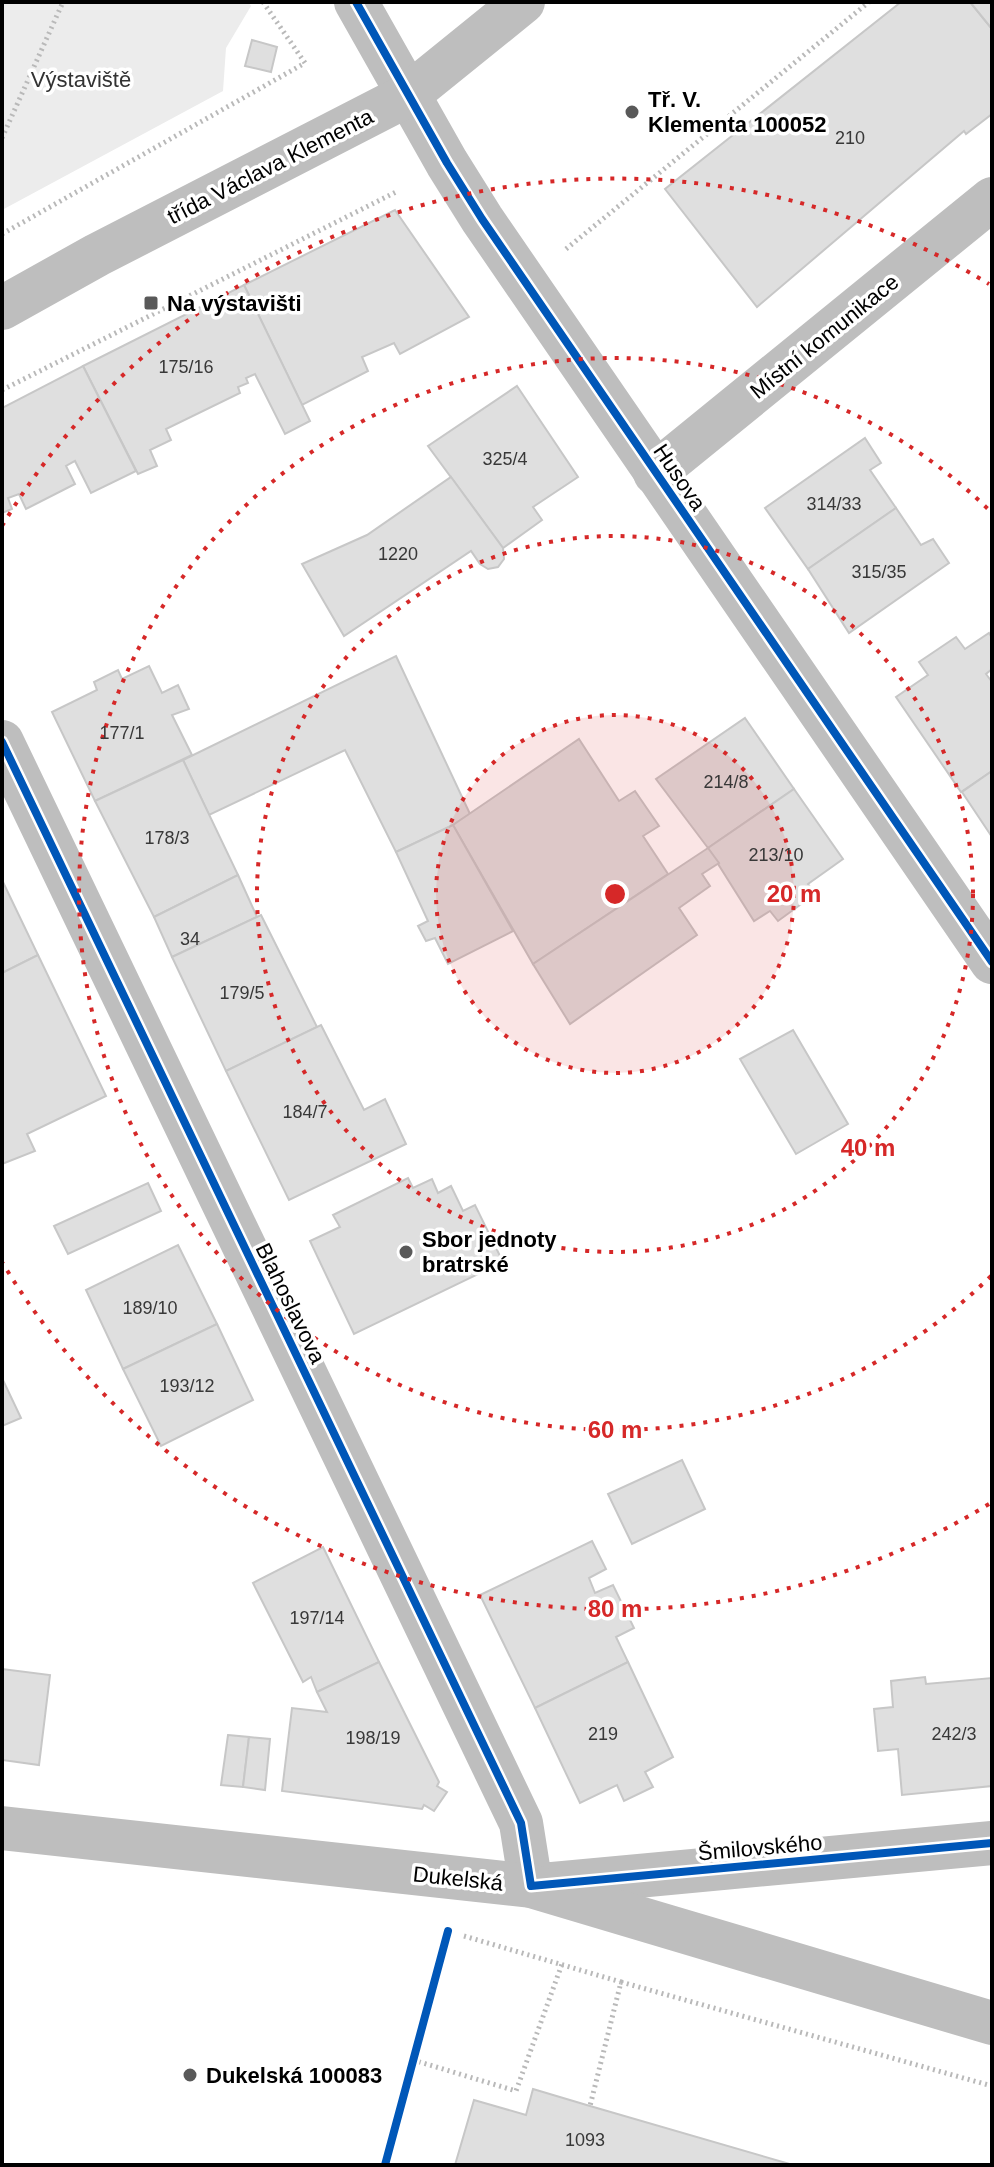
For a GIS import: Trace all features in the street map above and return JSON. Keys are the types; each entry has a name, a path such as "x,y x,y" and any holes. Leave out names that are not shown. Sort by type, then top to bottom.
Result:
{"street":[{"name":"Husova","path":"356,2 482,219 992,962"},
{"name":"třída Václava Klementa","path":"2,308 97,255 408,95 523,2"},
{"name":"Místní komunikace","path":"655,473 992,199"},
{"name":"Blahoslavova","path":"2,742 521,1823 531,1886"},
{"name":"Dukelská","path":"2,1828 531,1886 992,2023"},
{"name":"Šmilovského","path":"531,1886 992,1843"}],"path":[{"path":"2,138 63,2"},
{"path":"2,234 305,63 263,2"},
{"path":"560,254 869,2"},
{"path":"2,390 398,191"},
{"path":"385,2165 448,1931 992,2086"},
{"path":"413,2060 516,2091 562,1964"},
{"path":"590,2106 621,1982"}],"green space":[{"name":"Výstaviště","path":"2,2 248,2 251,6 226,48 223,91 2,210"}],"building":[{"path":"901,2 970,2 992,29 992,114 966,134 964,131 757,307 665,189"},
{"path":"970,2 992,2 992,29"},
{"path":"252,40 277,47 271,72 245,66"},
{"path":"395,210 469,317 400,354 394,343 362,357 368,371 302,405 244,285"},
{"path":"244,285 310,421 285,434 255,374 246,378 248,383 238,387 240,393 166,429 171,440 150,450 157,466 138,474 83,366"},
{"path":"83,366 136,471 91,493 75,461 66,466 75,484 26,509 19,494 8,498 12,509 2,513 2,408"},
{"path":"517,386 578,477 533,507 542,520 503,548 428,446"},
{"path":"865,438 881,463 870,470 896,508 808,569 765,508"},
{"path":"451,477 503,548 504,559 498,567 488,569 471,551 344,636 302,564 367,535"},
{"path":"896,508 921,545 933,539 949,563 849,633 808,569"},
{"path":"989,633 992,638 992,669 986,674 992,682 992,771 961,792 896,697 928,675 919,662 956,637 965,649"},
{"path":"396,656 470,814 396,852 345,750 209,815 183,760"},
{"path":"149,666 162,693 178,685 189,709 172,715 192,755 95,801 52,712 97,690 94,682 118,670 122,679"},
{"path":"745,718 794,789 708,848 656,779"},
{"path":"579,739 619,801 635,791 659,826 643,836 668,874 533,964 453,825"},
{"path":"183,760 238,875 154,917 95,801"},
{"path":"992,771 992,837 962,792"},
{"path":"794,789 843,859 808,884 815,894 778,921 770,911 754,921 708,848"},
{"path":"453,825 513,931 448,964 435,938 426,941 418,926 428,921 396,852"},
{"path":"708,848 719,863 702,874 710,886 679,908 697,935 570,1024 533,964"},
{"path":"238,875 257,917 172,957 154,917"},
{"path":"2,880 38,955 2,973"},
{"path":"261,915 317,1027 226,1071 172,957"},
{"path":"38,955 106,1096 27,1134 35,1151 2,1164 2,973"},
{"path":"321,1025 364,1110 385,1099 406,1144 289,1200 226,1071"},
{"path":"793,1030 848,1124 796,1154 740,1059"},
{"name":"Sbor jednoty bratrské","path":"408,1178 413,1188 432,1179 438,1193 451,1186 463,1211 475,1205 503,1262 354,1334 310,1241 340,1227 333,1215"},
{"path":"148,1183 161,1211 68,1254 54,1226"},
{"path":"178,1245 217,1324 123,1369 86,1290"},
{"path":"217,1324 253,1400 161,1446 123,1369"},
{"path":"2,1378 21,1418 2,1426"},
{"path":"682,1460 705,1509 632,1544 608,1494"},
{"path":"592,1541 606,1569 589,1578 595,1593 613,1585 634,1628 616,1637 628,1662 535,1708 480,1595"},
{"path":"323,1547 379,1662 317,1692 311,1677 303,1682 253,1583"},
{"path":"379,1662 439,1782 437,1786 447,1792 434,1811 424,1805 422,1809 282,1791 292,1708 327,1712 317,1692"},
{"path":"628,1662 673,1757 645,1772 653,1787 624,1801 617,1785 580,1803 535,1708"},
{"path":"2,1669 50,1675 39,1765 2,1760"},
{"path":"925,1677 926,1684 992,1678 992,1786 902,1795 898,1749 878,1751 874,1709 893,1707 891,1681"},
{"path":"228,1735 249,1737 243,1787 221,1785"},
{"path":"249,1737 270,1739 265,1790 243,1787"},
{"path":"533,2089 793,2165 455,2165 474,2100 526,2115"}],"cycle path":[{"path":"356,2 482,219 992,962"},
{"path":"2,742 521,1823 531,1886 992,1843"},
{"path":"385,2165 448,1931"}],"place":[{"name":"Tř. V. Klementa 100052","path":"632,112"},
{"name":"Na výstavišti","path":"151,303"},
{"name":"Sbor jednoty bratrské","path":"406,1252"},
{"name":"Dukelská 100083","path":"190,2075"}]}
